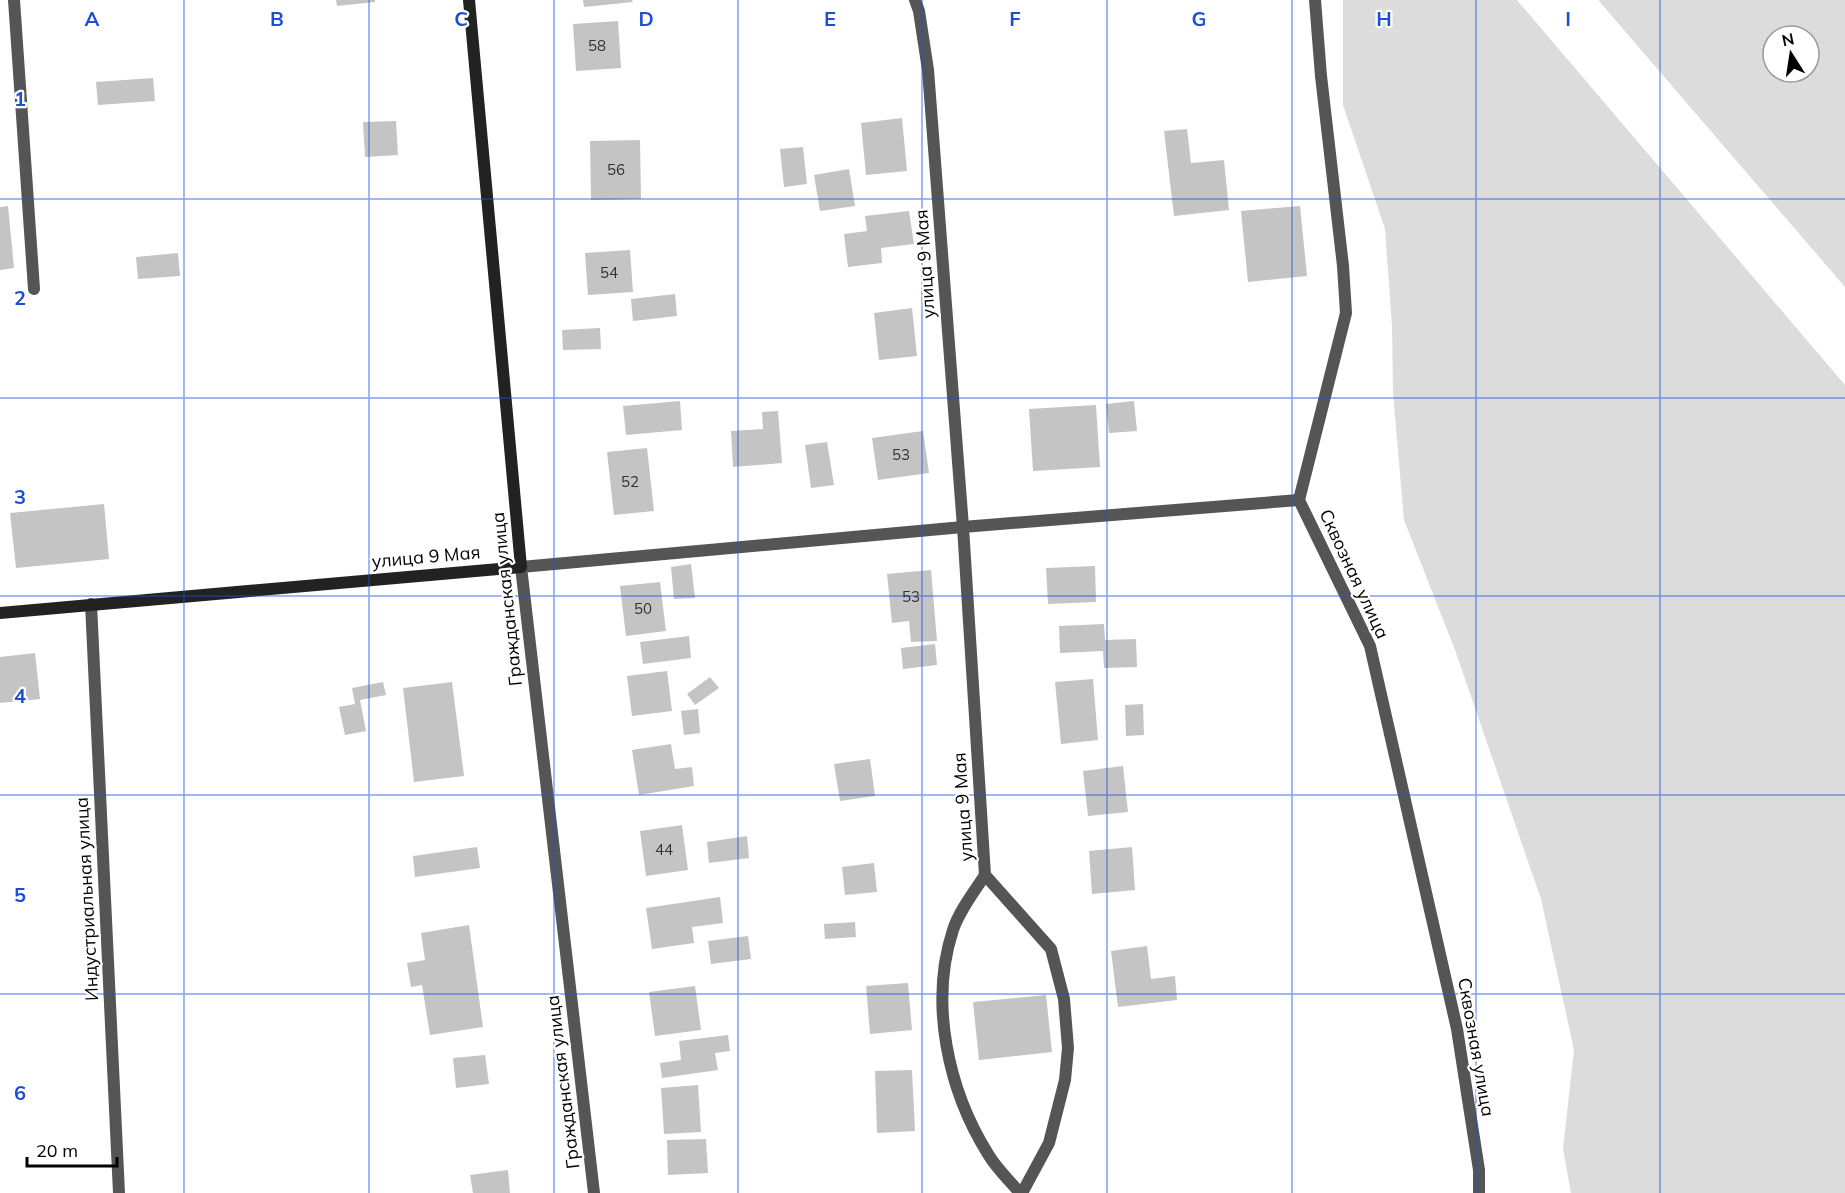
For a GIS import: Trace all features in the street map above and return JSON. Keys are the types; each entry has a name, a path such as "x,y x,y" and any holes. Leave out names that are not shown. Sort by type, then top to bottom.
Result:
{"street":[{"path":"14,0 34,289"},
{"name":"Гражданская улица","path":"469,0 521,567 594,1193"},
{"name":"улица 9 Мая","path":"915,0 919,11 928,70 963,527 985,875 1051,949 1064,999 1068,1048 1065,1080 1049,1143 1021,1193"},
{"name":"Сквозная улица","path":"1315,0 1346,313 1299,500 1370,646 1457,1029 1479,1170 1479,1193"},
{"name":"улица 9 Мая","path":"0,613 963,527 1299,500"},
{"name":"Индустриальная улица","path":"91,604 119,1193"},
{"path":"985,875 970,897 954,928 947,953 944,1031 951,1065 975,1131 989,1156 1021,1193"}],"shaded area":[{"path":"1343,0 1517,0 1845,385 1845,1193 1571,1193 1563,1149 1574,1050 1541,899 1455,650 1404,520 1393,393 1392,326 1385,229 1343,105"},
{"path":"1599,0 1845,0 1845,287 1599,1"}],"building":[{"path":"336,0 375,0 375,2 337,6"},
{"path":"583,0 632,0 633,2 584,7"},
{"path":"618,21 621,68 576,71 573,24"},
{"path":"153,78 155,101 98,105 96,82"},
{"path":"902,118 907,171 866,175 861,123"},
{"path":"396,121 398,155 365,157 363,122"},
{"path":"1187,129 1191,163 1224,160 1229,210 1174,216 1164,131"},
{"path":"640,140 641,199 591,200 590,141"},
{"path":"803,147 807,184 784,187 780,149"},
{"path":"849,169 855,206 820,211 814,175"},
{"path":"8,206 14,268 0,270 0,207"},
{"path":"1300,206 1307,276 1248,282 1241,211"},
{"path":"909,211 914,244 881,248 882,263 848,267 844,234 867,231 865,216"},
{"path":"630,250 633,292 588,295 585,253"},
{"path":"178,253 180,276 138,279 136,257"},
{"path":"675,294 677,316 633,321 631,299"},
{"path":"912,308 917,356 879,360 874,313"},
{"path":"600,328 601,349 563,350 562,330"},
{"path":"680,401 682,430 626,435 623,406"},
{"path":"1134,401 1137,431 1109,433 1106,404"},
{"path":"1096,405 1100,467 1033,471 1029,409"},
{"path":"778,411 782,463 733,467 731,431 763,429 762,412"},
{"path":"923,431 929,473 878,480 872,438"},
{"path":"827,442 834,485 811,488 805,445"},
{"path":"647,448 654,511 614,515 607,452"},
{"path":"104,504 109,559 16,568 10,513"},
{"path":"691,564 695,598 674,599 671,567"},
{"path":"1095,566 1096,602 1048,604 1046,568"},
{"path":"931,570 937,641 911,642 909,621 892,623 887,574"},
{"path":"660,582 666,631 626,636 620,586"},
{"path":"1104,624 1105,640 1136,639 1137,667 1104,668 1103,651 1060,653 1059,626"},
{"path":"689,636 691,658 643,664 640,642"},
{"path":"935,644 937,665 903,669 901,648"},
{"path":"35,653 40,699 0,703 0,657"},
{"path":"667,671 672,711 632,716 627,676"},
{"path":"710,677 719,688 695,705 687,694"},
{"path":"1093,679 1098,740 1061,744 1055,682"},
{"path":"383,682 386,695 360,700 366,731 345,735 339,707 355,704 352,688"},
{"path":"452,682 464,776 414,782 403,688"},
{"path":"1143,704 1144,735 1126,736 1125,705"},
{"path":"698,709 700,733 684,735 681,711"},
{"path":"671,744 675,769 692,767 694,786 639,795 632,750"},
{"path":"870,759 875,796 840,801 834,764"},
{"path":"1123,766 1128,812 1088,816 1083,771"},
{"path":"682,825 688,870 646,876 640,831"},
{"path":"747,836 749,858 709,863 707,842"},
{"path":"477,847 480,868 415,877 413,856"},
{"path":"1132,847 1135,890 1092,894 1089,851"},
{"path":"874,863 877,892 845,895 842,867"},
{"path":"720,897 723,923 692,927 694,943 652,949 646,908"},
{"path":"855,922 856,937 825,939 824,924"},
{"path":"469,925 483,1027 430,1035 422,985 411,987 407,963 425,960 421,933"},
{"path":"748,936 751,959 711,964 708,941"},
{"path":"1147,946 1151,979 1175,976 1177,1000 1118,1007 1111,951"},
{"path":"908,983 912,1030 870,1034 866,986"},
{"path":"695,986 701,1030 655,1036 649,992"},
{"path":"1046,995 1052,1052 979,1060 973,1002"},
{"path":"728,1035 730,1051 715,1053 718,1070 662,1078 660,1063 681,1060 679,1041"},
{"path":"485,1055 489,1084 456,1088 453,1058"},
{"path":"912,1070 915,1131 877,1133 875,1071"},
{"path":"698,1085 701,1132 664,1134 661,1088"},
{"path":"706,1139 708,1173 668,1175 667,1140"},
{"path":"508,1170 510,1193 473,1193 470,1175"}]}
